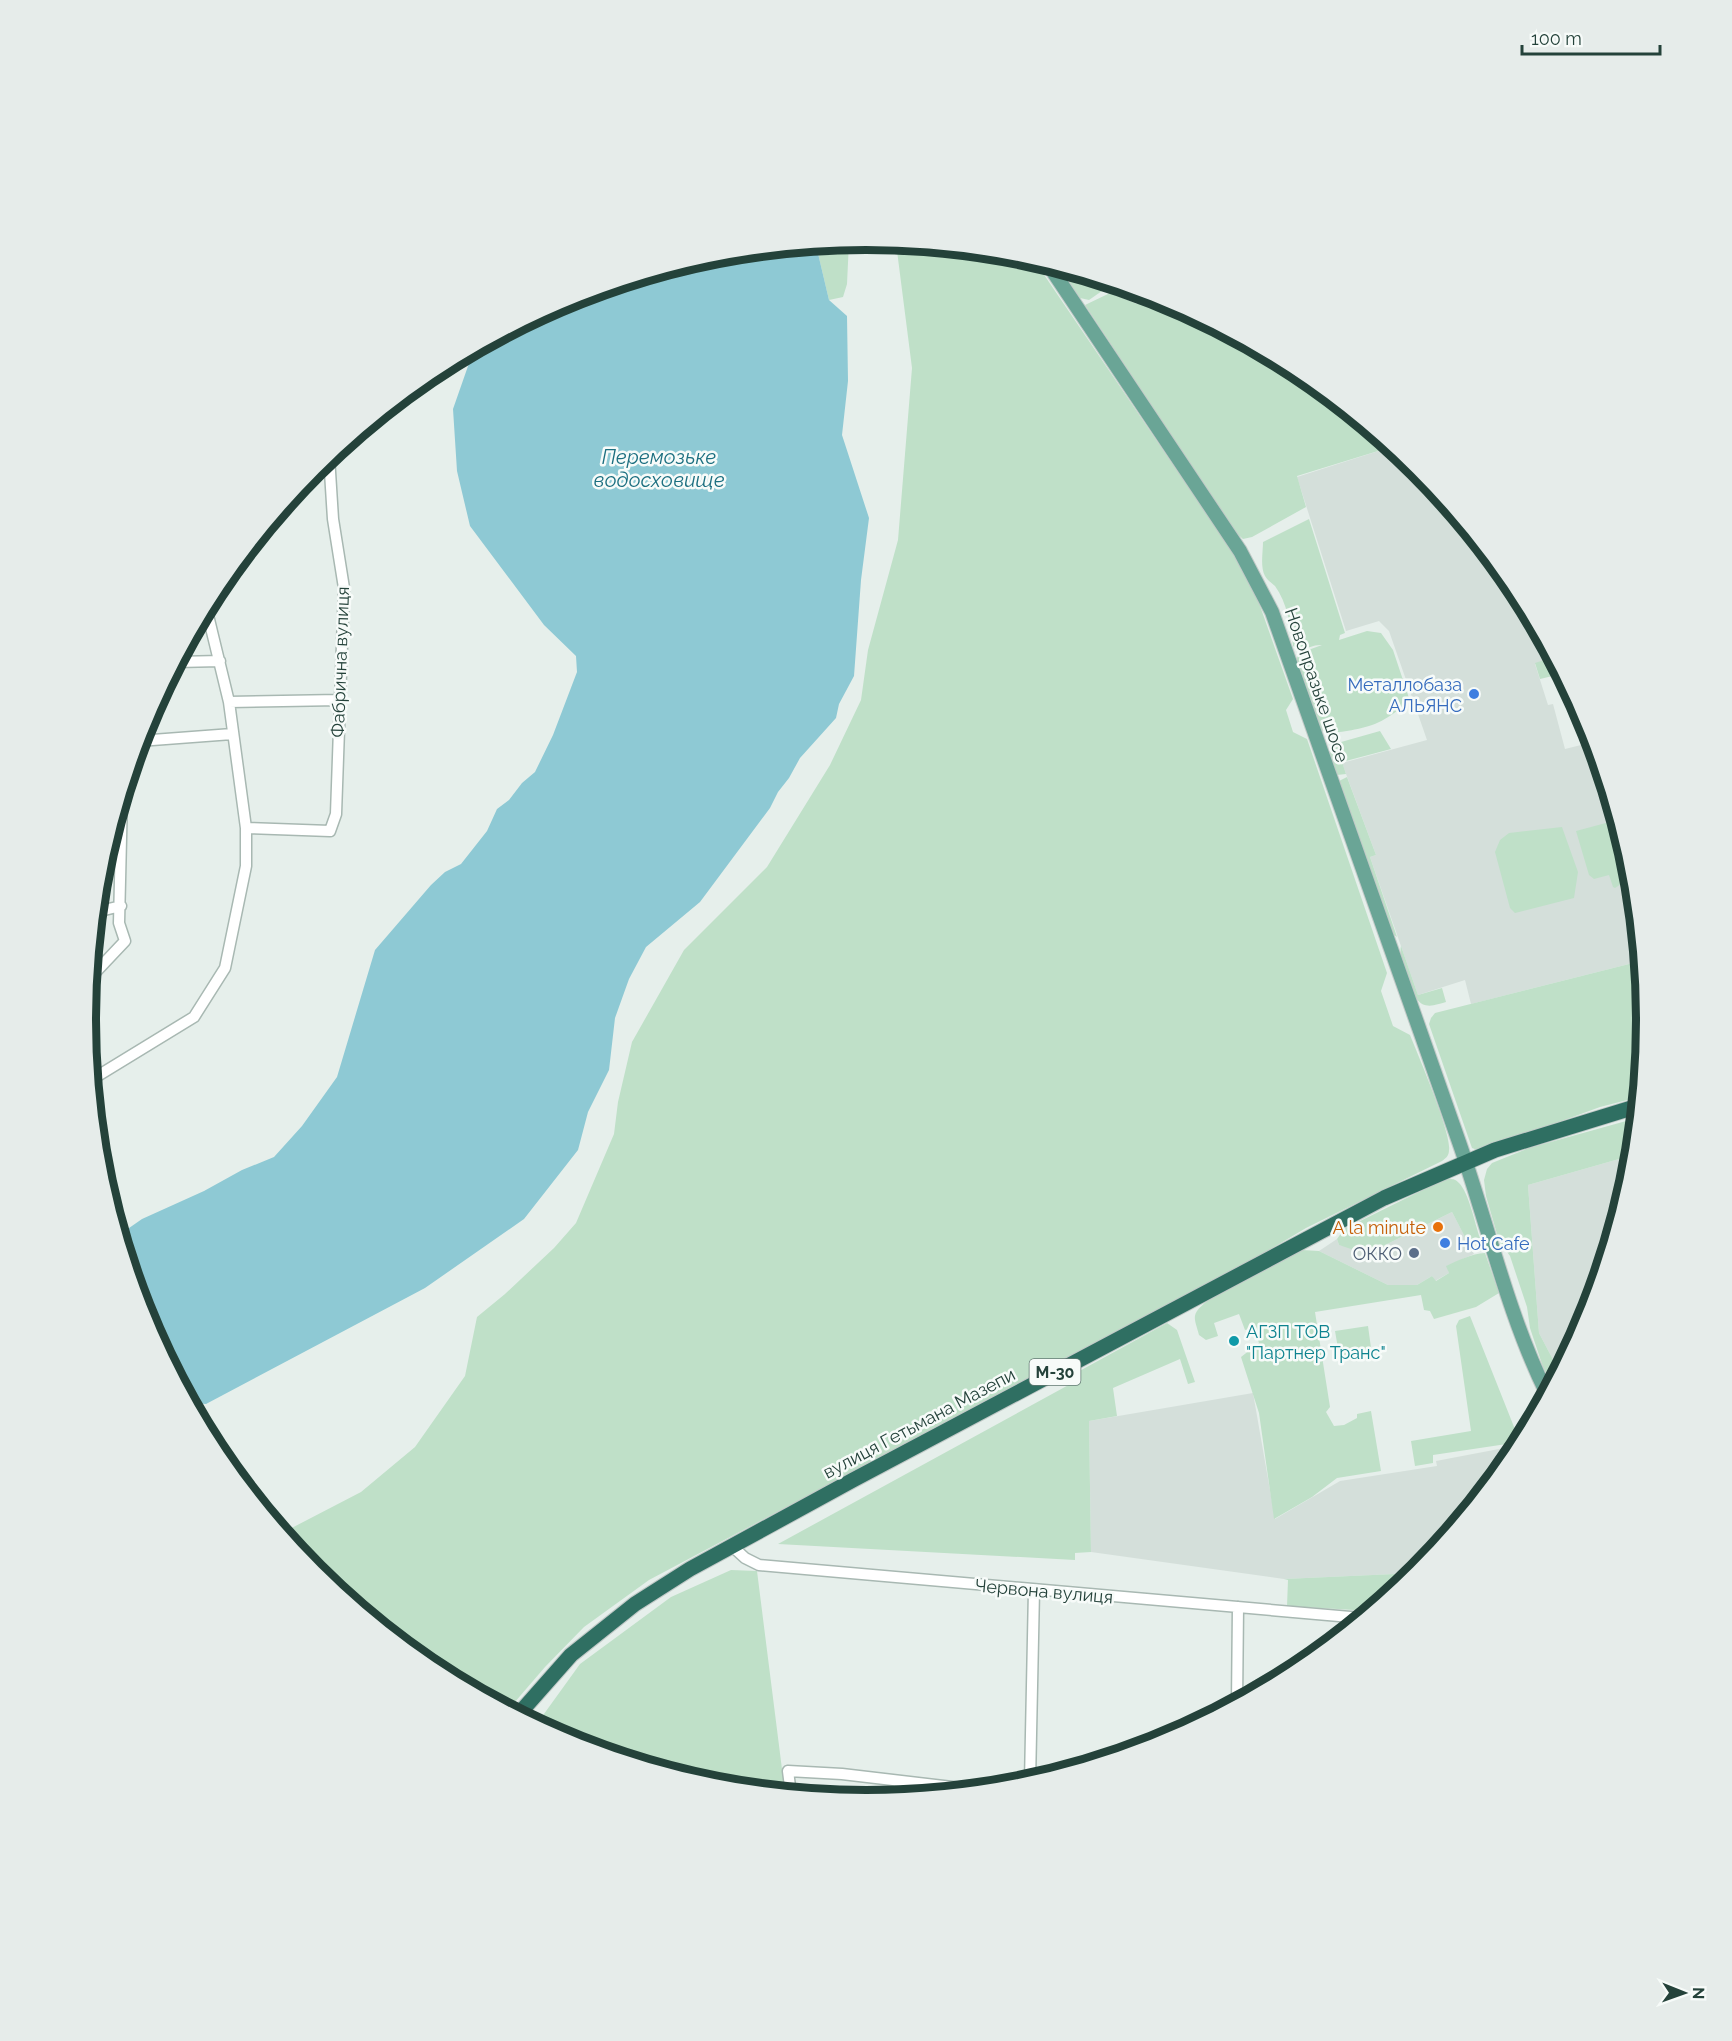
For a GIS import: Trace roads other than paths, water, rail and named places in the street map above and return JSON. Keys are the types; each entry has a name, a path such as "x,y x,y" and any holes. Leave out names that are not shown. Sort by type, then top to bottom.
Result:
{"highway":[{"name":"вулиця Гетьмана Мазепи","path":"523,1710 571,1655 614,1619 659,1587 1384,1198 1466,1161 1532,1137 1630,1108"}],"main road":[{"name":"Новопразьке шосе","path":"1055,275 1240,551 1272,612 1466,1161 1510,1299 1543,1387"}],"street":[{"name":"Фабрична вулиця","path":"246,828 330,831 336,814 344,588 333,519 330,469"},
{"path":"98,1075 194,1017 225,968 246,866 246,828 229,702 209,619"},
{"path":"185,662 220,661"},
{"path":"229,702 339,700"},
{"path":"150,740 232,734"},
{"path":"98,969 125,941 119,923 121,906 118,840"},
{"path":"105,910 121,906"},
{"name":"Червона вулиця","path":"733,1547 745,1558 759,1565 1352,1617"},
{"path":"1030,1773 1034,1590"},
{"path":"1237,1695 1238,1607"},
{"path":"790,1786 788,1771 842,1773 946,1786"}],"water":[{"name":"Перемозьке водосховище","path":"818,252 829,300 847,316 848,381 842,435 869,518 861,580 854,676 839,704 836,718 800,758 770,808 700,902 646,947 629,979 615,1018 609,1070 588,1112 578,1150 524,1219 425,1288 206,1404 198,1404 175,1361 155,1315 125,1231 142,1219 204,1191 242,1170 274,1157 302,1126 337,1077 375,950 431,885 445,872 461,864 487,831 497,809 509,800 522,783 535,772 553,735 577,672 576,656 544,625 470,526 457,471 453,409 470,361 525,330 571,309 618,291 716,265"}],"place":[{"name":"Металлобаза АЛЬЯНС","path":"1474,694"},
{"name":"A la minute","path":"1438,1227"},
{"name":"Hot Cafe","path":"1445,1243"},
{"name":"ОККО","path":"1414,1253"},
{"name":"АГЗП ТОВ \"Партнер Транс\"","path":"1234,1341"}]}
